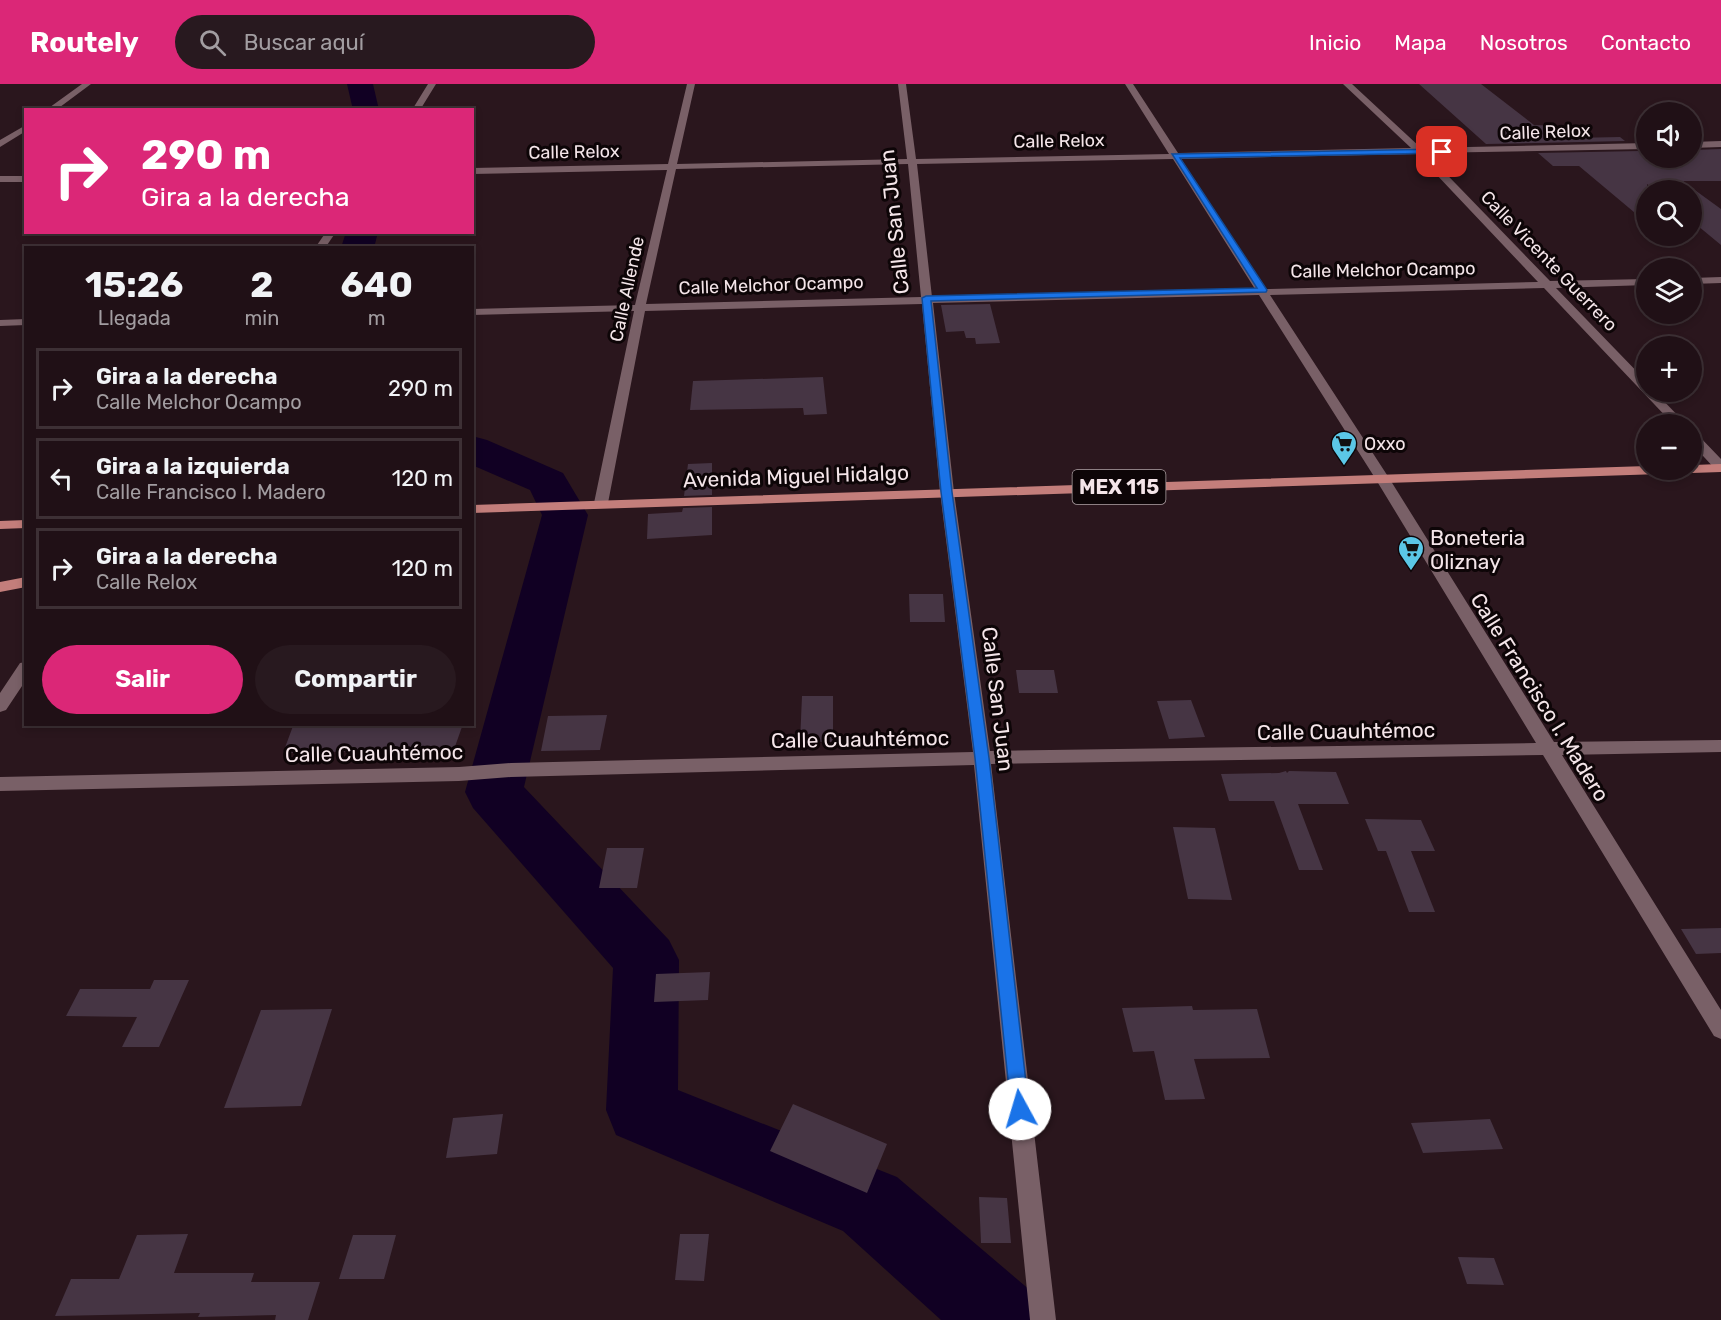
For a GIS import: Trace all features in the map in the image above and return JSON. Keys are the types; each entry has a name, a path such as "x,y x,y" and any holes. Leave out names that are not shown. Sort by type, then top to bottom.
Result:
{"main road":[{"path":"1702,468 1721,467"},
{"name":"Avenida Miguel Hidalgo","path":"474,509 1636,471"},
{"path":"0,525 24,524"},
{"path":"0,587 24,582"}],"street":[{"path":"53,108 87,84"},
{"path":"417,108 432,84"},
{"name":"Calle Allende","path":"601,503 670,167 691,84"},
{"name":"Calle San Juan","path":"902,84 946,492 982,758 1043,1320"},
{"name":"Calle Francisco I. Madero","path":"1129,84 1382,478 1721,1029"},
{"name":"Calle Vicente Guerrero","path":"1347,84 1420,152 1636,377"},
{"path":"0,144 24,127"},
{"path":"1702,145 1721,144"},
{"name":"Calle Relox","path":"474,171 1636,146"},
{"path":"0,179 24,179"},
{"path":"1702,281 1721,280"},
{"name":"Calle Melchor Ocampo","path":"474,312 926,298 1636,282"},
{"path":"0,323 24,322"},
{"name":"Calle Vicente Guerrero","path":"1659,402 1671,414"},
{"path":"1702,447 1721,467"},
{"path":"0,706 24,671"},
{"name":"Calle Cuauhtémoc","path":"0,784 459,774 510,770 982,758 1721,746"}],"building":[{"path":"1419,84 1481,84 1534,125 1560,126 1572,138 1620,137 1625,141 1486,144"},
{"path":"1721,149 1721,181 1636,180 1636,214 1579,166 1553,166 1538,153 1636,151 1636,168 1702,168 1702,150"},
{"path":"1702,195 1721,209 1721,245 1702,229"},
{"path":"990,304 1000,343 976,344 975,338 966,338 964,331 946,332 941,305"},
{"path":"823,377 827,414 804,415 803,408 690,410 693,381"},
{"path":"712,463 712,495 684,496 688,464"},
{"path":"712,507 712,535 647,539 648,514 682,512 683,508"},
{"path":"909,594 943,594 945,622 910,622"},
{"path":"1016,670 1054,670 1058,693 1019,693"},
{"path":"802,696 833,696 833,742 800,742"},
{"path":"1191,700 1205,737 1169,739 1157,701"},
{"path":"607,715 600,750 541,751 548,716"},
{"path":"293,726 462,726 452,755 373,754 374,751 283,753"},
{"path":"1286,771 1287,773 1289,771 1336,772 1349,804 1298,804 1323,870 1299,870 1274,801 1229,801 1221,774"},
{"path":"1365,819 1421,820 1435,851 1411,851 1435,912 1409,912 1386,851 1378,851"},
{"path":"1173,827 1215,828 1232,900 1188,899"},
{"path":"607,848 644,848 637,888 599,888"},
{"path":"1721,928 1721,953 1696,954 1681,929"},
{"path":"710,972 708,1000 654,1002 656,974"},
{"path":"154,980 189,980 159,1047 122,1047 137,1017 66,1016 80,989 150,989"},
{"path":"1192,1006 1193,1010 1257,1009 1270,1058 1194,1059 1205,1099 1165,1100 1154,1051 1133,1052 1122,1008"},
{"path":"332,1009 301,1106 224,1108 261,1010"},
{"path":"793,1104 887,1144 867,1193 770,1151"},
{"path":"503,1114 497,1154 446,1158 453,1118"},
{"path":"1490,1119 1503,1149 1423,1153 1411,1123"},
{"path":"979,1197 1007,1198 1011,1243 981,1243"},
{"path":"188,1234 174,1273 254,1273 251,1282 320,1282 308,1320 275,1320 276,1315 198,1317 200,1313 55,1316 71,1279 119,1279 137,1235"},
{"path":"680,1234 709,1234 704,1281 675,1280"},
{"path":"353,1235 396,1235 384,1279 339,1279"},
{"path":"1458,1257 1494,1258 1504,1285 1467,1284"}],"waterway":[{"path":"360,84 366,108"},
{"path":"358,246 361,234"},
{"path":"474,450 548,482 565,515 494,792 646,960 642,1110 870,1204 1002,1320"}],"place":[{"name":"Oxxo","path":"1344,467"},
{"name":"Boneteria Oliznay","path":"1411,572"}],"route":[{"path":"1020,1109 982,758 946,492 926,298 1263,290 1175,156 1442,152"}]}
